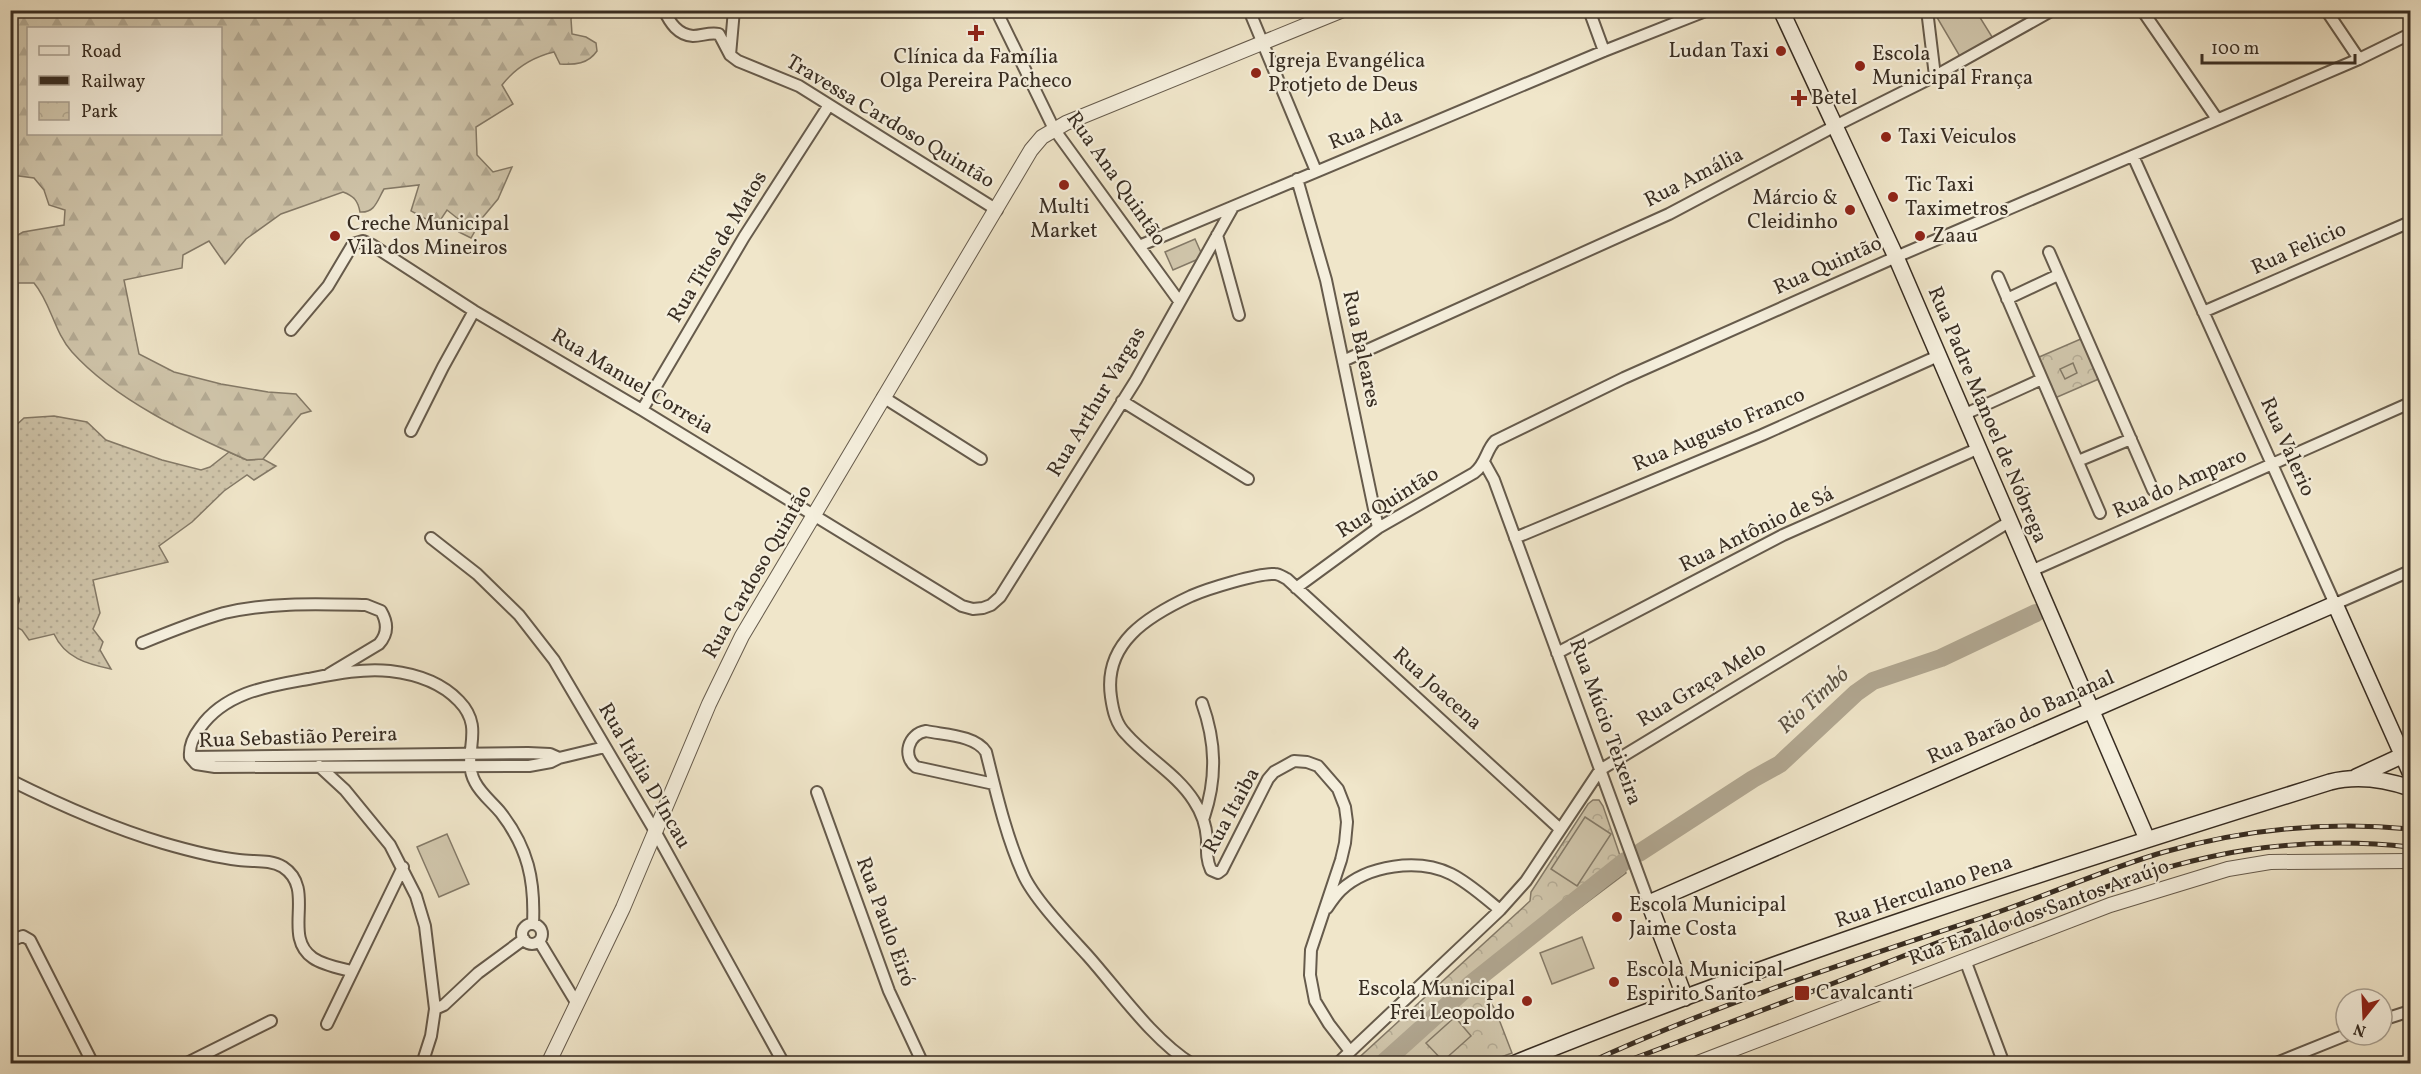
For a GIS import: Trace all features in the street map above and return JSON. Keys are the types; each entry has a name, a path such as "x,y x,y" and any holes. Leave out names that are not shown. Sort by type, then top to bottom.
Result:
{"main road":[{"name":"Rua Padre Manoel de Nóbrega","path":"1781,10 1896,257 2147,839"},
{"name":"Rua Barão do Bananal","path":"1649,903 2335,604"},
{"name":"Rua Valerio","path":"2335,604 2407,753 2410,772"},
{"path":"2353,778 2407,753"},
{"path":"2353,778 2388,782 2410,788"},
{"name":"Rua Herculano Pena","path":"1513,1064 1685,998 1893,924 2147,839 2330,782 2353,778"},
{"name":"Rua Múcio Teixeira","path":"1649,903 1685,998"}],"street":[{"name":"Travessa Cardoso Quintão","path":"664,10 672,26 681,32 693,36 711,32 718,34 730,55 749,66 762,69 799,86 996,210"},
{"path":"730,55 734,10"},
{"name":"Rua Ana Quintão","path":"996,10 1054,129 1179,301"},
{"path":"1249,10 1316,171"},
{"path":"1054,129 1343,10"},
{"path":"1589,10 1604,51"},
{"name":"Rua Ada","path":"1139,246 1604,51 1708,10"},
{"path":"1928,10 1935,76"},
{"name":"Rua Amália","path":"1343,361 1669,214 1935,76 2053,10"},
{"path":"2142,10 2217,119"},
{"path":"2326,10 2359,59"},
{"name":"Rua Quintão","path":"1296,588 1378,528 1474,473 1484,462 1490,446 1495,441 1624,378 1896,257 2359,59 2410,34"},
{"name":"Rua Titos de Matos","path":"642,410 744,237 829,105"},
{"name":"Rua Cardoso Quintão","path":"548,1064 656,833 709,704 742,636 1032,150 1042,137 1054,129"},
{"name":"Rua Valerio","path":"2133,156 2335,604"},
{"name":"Rua Baleares","path":"1297,179 1326,280 1378,528"},
{"name":"Rua Arthur Vargas","path":"983,608 991,605 1000,597 1122,401 1233,207"},
{"name":"Rua Felicio","path":"2203,312 2410,222"},
{"path":"1217,235 1239,315"},
{"name":"Rua Manuel Correia","path":"291,330 309,312 339,271 350,249 357,242 372,245 474,311 642,410 962,606 973,609 983,608"},
{"path":"2049,252 2153,490"},
{"path":"2007,299 2058,275"},
{"path":"1998,277 2100,513"},
{"path":"411,431 474,311"},
{"name":"Rua Augusto Franco","path":"1515,538 1762,435 1938,356"},
{"path":"1963,415 2042,379"},
{"path":"884,397 981,459"},
{"path":"1122,401 1248,480"},
{"name":"Rua do Amparo","path":"2031,571 2410,404"},
{"path":"2078,461 2131,440"},
{"name":"Rua Antônio de Sá","path":"1557,653 1783,535 1977,449"},
{"name":"Rua Múcio Teixeira","path":"1484,462 1494,480 1649,903"},
{"name":"Rua Graça Melo","path":"1337,1064 1349,1050 1500,910 1526,881 1600,770 2009,522"},
{"name":"Rua Itália D'Incau","path":"431,538 477,574 519,615 554,660 656,833 784,1064"},
{"name":"Rua Barão do Bananal","path":"2335,604 2410,571"},
{"name":"Rua Itaiba","path":"1287,579 1274,574 1266,575 1201,592 1145,620 1127,636 1118,651 1111,669 1110,691 1116,721 1125,734 1176,780 1193,798 1204,817 1207,859 1211,870 1218,873 1225,865 1274,772 1294,761 1307,762 1318,766 1338,789 1345,807 1347,822 1345,843 1311,950 1310,975 1315,1000 1329,1024 1349,1050"},
{"name":"Rua Joacena","path":"1287,579 1560,829"},
{"path":"142,643 226,613 269,606 366,605 381,611 387,624 385,638 380,644 326,676"},
{"path":"190,757 190,747 197,732 211,714 222,705 253,691 326,676 387,671 424,678 442,687 459,701 469,714 473,726 471,766 476,785 514,830 524,849 534,903 533,924"},
{"path":"1202,703 1214,747 1212,790 1204,817"},
{"path":"994,784 915,767 909,762 907,753 913,737 920,732 926,732 980,744 986,752 1023,876 1059,924 1149,1025 1179,1055 1192,1064"},
{"name":"Rua Sebastião Pereira","path":"190,757 196,764 202,766 471,766 542,764 605,747"},
{"name":"Rua Sebastião Pereira","path":"190,757 471,753 544,754 559,758"},
{"path":"315,755 320,767 345,790 390,845 416,896 425,926 435,1009 431,1036 422,1064"},
{"path":"10,780 59,805 162,843 222,857 268,862 286,869 298,888 300,898 297,925 300,942 307,953 315,959 351,971"},
{"name":"Rua Paulo Eiró","path":"817,792 889,991 923,1064"},
{"name":"Rua Enaldo dos Santos Araújo","path":"1695,1064 1713,1060 2110,905 2228,869 2289,861 2410,861"},
{"path":"1326,908 1340,891 1356,879 1386,868 1420,865 1451,874 1500,910"},
{"path":"327,1024 403,867"},
{"path":"524,939 524,928 533,924"},
{"path":"533,924 542,930 539,941 577,1004"},
{"path":"10,940 23,936 30,940 93,1064"},
{"path":"435,1009 444,1005 478,973 524,939"},
{"path":"524,939 531,944 539,941"},
{"path":"1965,960 2004,1064"},
{"path":"2394,1016 2410,1011"},
{"path":"185,1064 271,1021"},
{"path":"2282,1062 2334,1040"}],"green space":[{"path":"11,10 575,11 571,19 572,34 586,37 596,43 597,51 590,59 576,64 560,64 554,52 546,54 519,68 502,85 513,104 476,127 477,155 493,172 512,167 498,199 483,217 471,238 459,232 462,222 447,210 437,225 411,211 419,185 384,189 375,205 365,212 360,212 355,199 343,192 281,214 246,239 225,264 209,241 183,255 182,268 124,280 139,354 174,372 221,384 296,394 311,411 301,414 263,459 247,460 201,439 154,414 109,385 89,369 66,344 45,299 34,283 18,283 17,321 11,326 11,239 23,232 64,225 65,210 49,205 44,190 34,178 12,175"},
{"path":"1940,11 1976,11 1994,40 1962,60 1935,14"},
{"path":"1195,239 1203,257 1173,270 1165,252"},
{"path":"2083,338 2101,378 2055,398 2037,358"},
{"path":"2073,363 2077,373 2065,379 2060,369"},
{"path":"54,416 87,422 106,440 162,460 201,470 210,467 229,452 247,460 263,459 276,466 254,480 247,475 224,491 192,522 159,546 168,562 93,580 100,613 93,629 103,642 100,650 111,669 78,659 64,649 54,634 29,640 22,630 11,624 11,430 24,418"},
{"path":"1593,800 1599,800 1603,806 1626,873 1478,984 1495,1009 1512,1053 1485,1063 1352,1064 1530,901 1531,892 1588,804"},
{"path":"1585,817 1611,834 1577,886 1551,869"},
{"path":"447,834 469,884 439,897 417,847"},
{"path":"1582,937 1594,968 1552,984 1540,953"},
{"path":"1455,1017 1471,1036 1443,1061 1426,1043"}],"waterway":[{"name":"Rio Timbó","path":"1639,853 1780,764 1856,693 1873,681 1941,658 2036,613"},
{"name":"Rio Timbó","path":"1382,1064 1472,983 1625,861"}],"railway":[{"path":"1586,1064 1732,1003 2004,910 2164,852 2225,838 2286,829 2348,826 2410,829"},
{"path":"1961,942 2102,888 2210,857 2267,847 2308,844 2410,847"},
{"path":"1619,1064 1970,930"}],"place":[{"name":"Clínica da Família Olga Pereira Pacheco","path":"976,33"},
{"name":"Ludan Taxi","path":"1781,51"},
{"name":"Escola Municipal França","path":"1860,66"},
{"name":"Igreja Evangélica Protjeto de Deus","path":"1256,73"},
{"name":"Betel","path":"1799,98"},
{"name":"Taxi Veiculos","path":"1886,137"},
{"name":"Multi Market","path":"1064,185"},
{"name":"Tic Taxi Taximetros","path":"1893,197"},
{"name":"Márcio & Cleidinho","path":"1850,210"},
{"name":"Creche Municipal Vila dos Mineiros","path":"335,236"},
{"name":"Zaau","path":"1920,236"},
{"name":"Escola Municipal Jaime Costa","path":"1617,917"},
{"name":"Escola Municipal Espirito Santo","path":"1614,982"},
{"name":"Cavalcanti","path":"1802,993"},
{"name":"Escola Municipal Frei Leopoldo","path":"1527,1001"}]}
